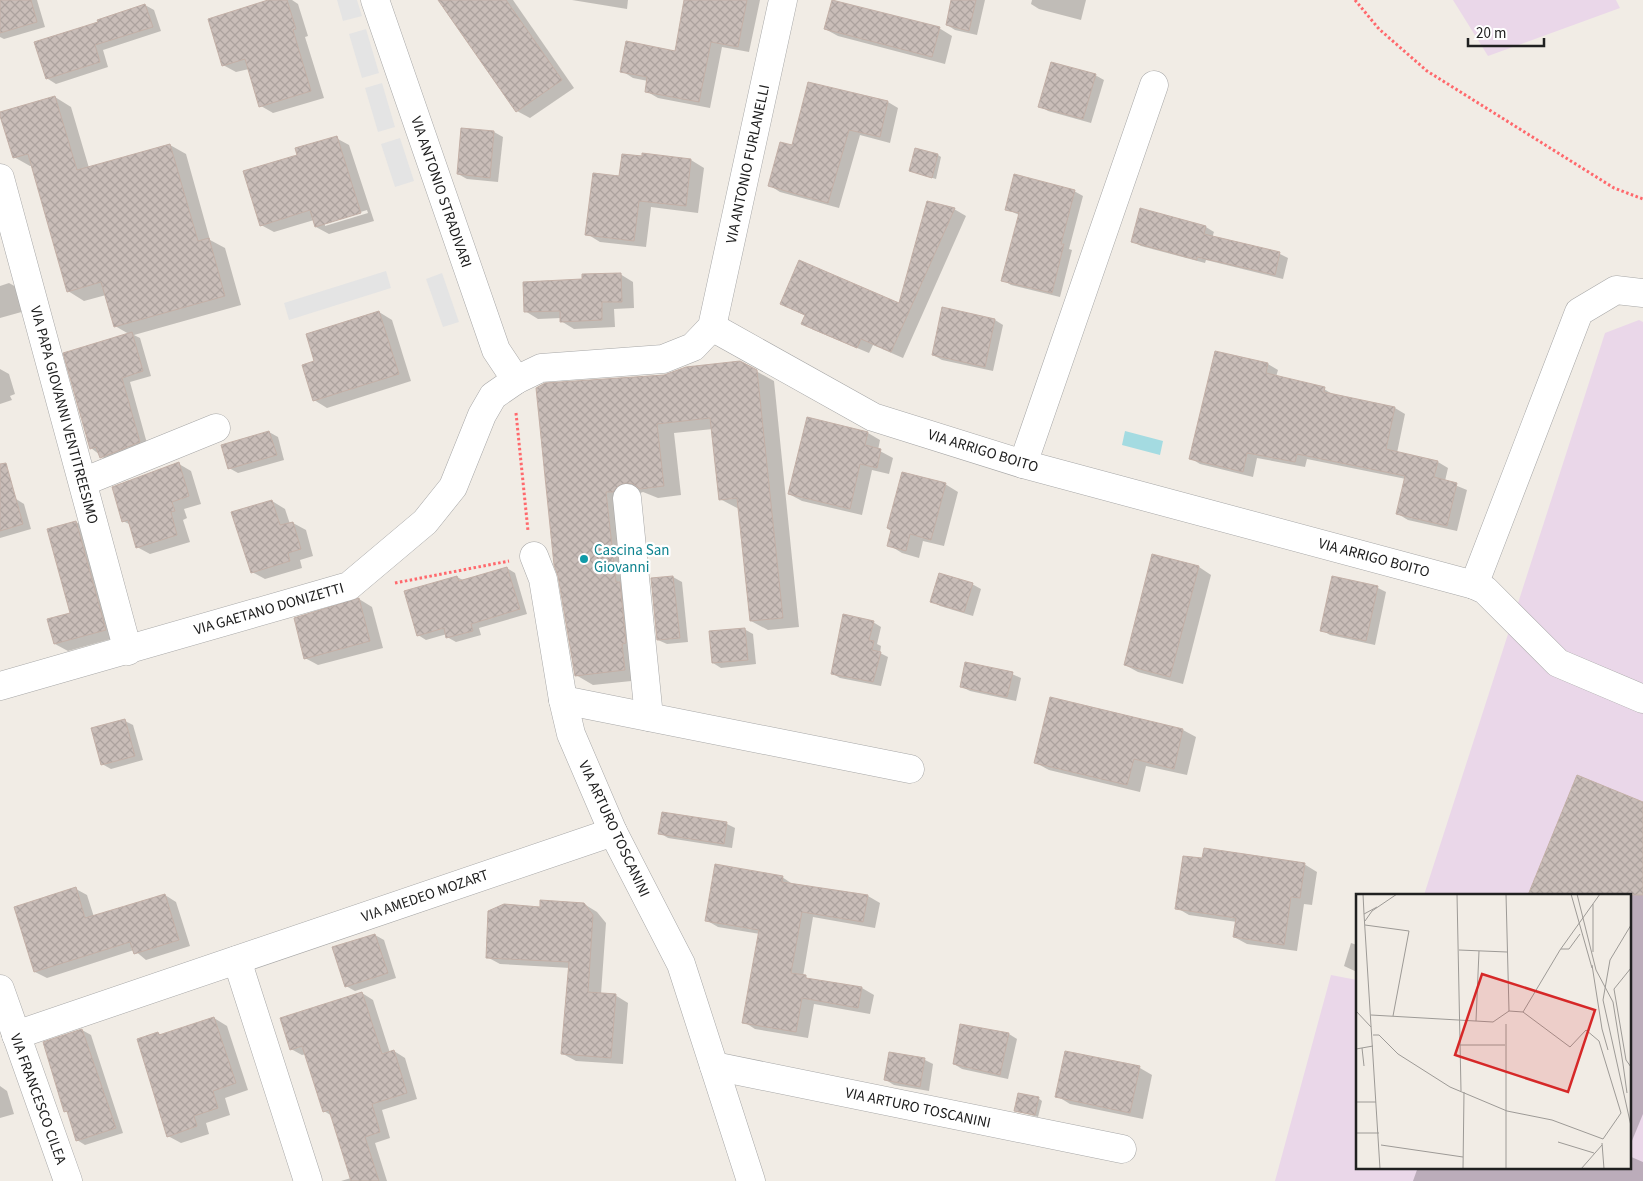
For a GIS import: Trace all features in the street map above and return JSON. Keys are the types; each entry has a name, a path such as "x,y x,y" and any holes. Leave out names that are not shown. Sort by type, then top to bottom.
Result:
{"street":[{"name":"VIA ANTONIO STRADIVARI","path":"375,0 496,350 516,380"},
{"name":"VIA ANTONIO FURLANELLI","path":"712,327 783,0"},
{"path":"1023,464 1154,85"},
{"name":"VIA PAPA GIOVANNI VENTITREESIMO","path":"0,178 128,651"},
{"path":"1474,585 1579,312 1616,290 1643,293"},
{"path":"516,380 541,368 663,359 693,347 712,327"},
{"name":"VIA ARRIGO BOITO","path":"712,327 873,416 1023,464 1474,585 1485,590 1558,662 1643,699"},
{"name":"VIA GAETANO DONIZETTI","path":"0,686 128,651 349,586 425,522 453,487 482,414 493,396 516,380"},
{"path":"82,482 216,428"},
{"path":"627,498 649,717"},
{"name":"VIA ARTURO TOSCANINI","path":"534,556 543,579 563,700 571,734 613,832 681,964 751,1181"},
{"path":"563,700 910,769"},
{"name":"VIA AMEDEO MOZART","path":"16,1035 613,832"},
{"path":"237,960 308,1181"},
{"name":"VIA FRANCESCO CILEA","path":"0,989 68,1181"},
{"name":"VIA ARTURO TOSCANINI","path":"714,1066 1122,1149"}],"path":[{"path":"1355,0 1379,29 1427,71 1614,188 1643,199"},
{"path":"394,583 534,556 527,524 516,410"}],"shaded area":[{"path":"337,0 357,0 362,16 343,21"},
{"path":"1453,0 1616,0 1620,8 1488,56"},
{"path":"366,29 379,73 362,78 349,34"},
{"path":"382,83 395,127 378,132 365,88"},
{"path":"400,138 414,181 395,187 381,144"},
{"path":"386,271 391,288 289,320 284,303"},
{"path":"442,273 459,322 443,327 426,279"},
{"path":"1639,320 1643,322 1643,1181 1275,1181 1331,975 1356,980 1356,1168 1630,1168 1630,894 1424,894 1605,333"}],"water":[{"path":"1125,431 1163,441 1160,455 1122,445"}],"building":[{"path":"0,0 31,0 37,22 0,33"},
{"path":"268,0 287,0 296,29 293,30 311,91 259,107 245,59 222,66 208,19"},
{"path":"438,0 506,0 562,80 516,112"},
{"path":"684,0 747,0 738,47 711,42 699,102 645,92 647,77 620,72 626,41 675,51"},
{"path":"832,0 940,27 932,57 824,29"},
{"path":"951,0 976,0 969,31 946,25"},
{"path":"145,4 153,27 95,45 100,62 46,79 34,42 98,22 97,20"},
{"path":"1051,62 1096,74 1083,119 1038,107"},
{"path":"808,82 888,101 880,137 849,130 828,203 768,186 780,142 792,145"},
{"path":"55,96 77,170 170,144 198,241 209,238 225,296 114,327 101,282 67,292 28,154 13,158 0,116 0,112"},
{"path":"461,128 494,131 490,178 457,174"},
{"path":"337,136 361,213 315,227 310,210 260,226 243,171 297,155 295,148"},
{"path":"915,148 938,154 932,178 909,171"},
{"path":"642,153 691,159 686,206 639,201 634,241 585,235 593,173 619,176 622,154 642,156"},
{"path":"1014,174 1075,190 1061,244 1064,244 1052,293 1001,281 1019,213 1005,210"},
{"path":"927,201 955,208 891,352 861,339 857,348 801,324 805,315 780,304 799,260 899,303"},
{"path":"1140,208 1206,226 1204,234 1280,252 1275,275 1197,257 1197,260 1131,242"},
{"path":"621,273 622,302 602,302 602,320 560,322 560,311 524,312 523,282 582,279 582,274"},
{"path":"942,307 995,319 985,367 932,355"},
{"path":"379,311 399,374 313,401 302,365 314,361 306,334"},
{"path":"132,332 143,371 122,378 140,442 100,458 96,447 90,449 63,353"},
{"path":"1215,351 1268,363 1266,373 1325,387 1324,392 1395,407 1386,449 1438,461 1434,477 1457,483 1447,526 1396,514 1405,476 1297,454 1295,462 1247,453 1243,472 1189,459"},
{"name":"Cascina San Giovanni","path":"740,361 757,370 783,618 750,621 737,498 719,500 710,418 657,424 664,486 640,489 633,484 625,483 618,486 613,492 606,492 616,582 620,582 626,643 622,644 625,670 575,676 558,576 554,565 536,388 545,383 664,375 686,367"},
{"path":"807,417 868,432 865,445 881,449 877,468 860,464 850,509 788,494"},
{"path":"269,431 277,455 228,469 221,445"},
{"path":"179,462 189,496 172,502 175,511 171,512 177,535 136,548 128,520 122,522 112,487"},
{"path":"6,463 23,524 0,531 0,464"},
{"path":"902,472 946,483 931,540 910,534 906,551 887,546 891,530 887,528"},
{"path":"272,500 280,525 293,522 301,549 288,553 290,561 251,573 231,512"},
{"path":"76,521 106,630 54,644 47,619 70,613 47,529"},
{"path":"1152,554 1199,566 1170,677 1124,665"},
{"path":"507,567 520,609 471,624 473,631 446,638 444,628 417,636 404,591 457,576 459,581"},
{"path":"939,573 973,583 964,612 930,602"},
{"path":"673,576 680,638 657,640 651,578"},
{"path":"1332,576 1378,586 1366,641 1320,631"},
{"path":"359,598 370,641 304,659 294,618"},
{"path":"843,614 874,621 869,640 874,641 872,650 881,652 873,682 831,674"},
{"path":"745,628 748,660 712,663 709,631"},
{"path":"965,662 1013,672 1007,697 960,687"},
{"path":"1050,697 1183,729 1174,769 1134,759 1127,785 1034,763"},
{"path":"125,719 135,756 101,765 91,728"},
{"path":"1577,775 1643,802 1643,895 1528,894"},
{"path":"662,812 727,822 724,844 658,834"},
{"path":"1204,848 1305,863 1300,898 1291,897 1284,945 1233,937 1236,918 1175,909 1183,856 1202,858"},
{"path":"715,864 783,876 782,882 868,895 863,922 802,912 791,973 806,975 806,978 862,987 858,1008 802,998 796,1032 742,1023 759,930 705,921"},
{"path":"76,887 85,918 165,894 179,940 134,954 130,942 34,972 14,907"},
{"path":"540,900 584,903 593,915 588,992 616,994 611,1058 561,1054 569,962 486,958 488,911 504,904 540,907"},
{"path":"375,934 388,973 345,987 332,947"},
{"path":"362,992 382,1054 394,1050 407,1093 372,1104 380,1132 365,1137 379,1181 351,1181 329,1110 323,1112 302,1046 290,1050 280,1018"},
{"path":"214,1017 236,1083 213,1091 218,1108 194,1116 197,1126 167,1137 137,1039 158,1032 159,1035"},
{"path":"960,1024 1009,1033 1000,1075 953,1064"},
{"path":"82,1029 116,1128 76,1141 67,1111 64,1112 43,1042"},
{"path":"1065,1051 1140,1066 1130,1113 1055,1097"},
{"path":"889,1052 925,1058 920,1087 884,1080"},
{"path":"1018,1093 1039,1097 1035,1115 1014,1111"}],"place":[{"name":"Cascina San Giovanni","path":"584,559"}]}
